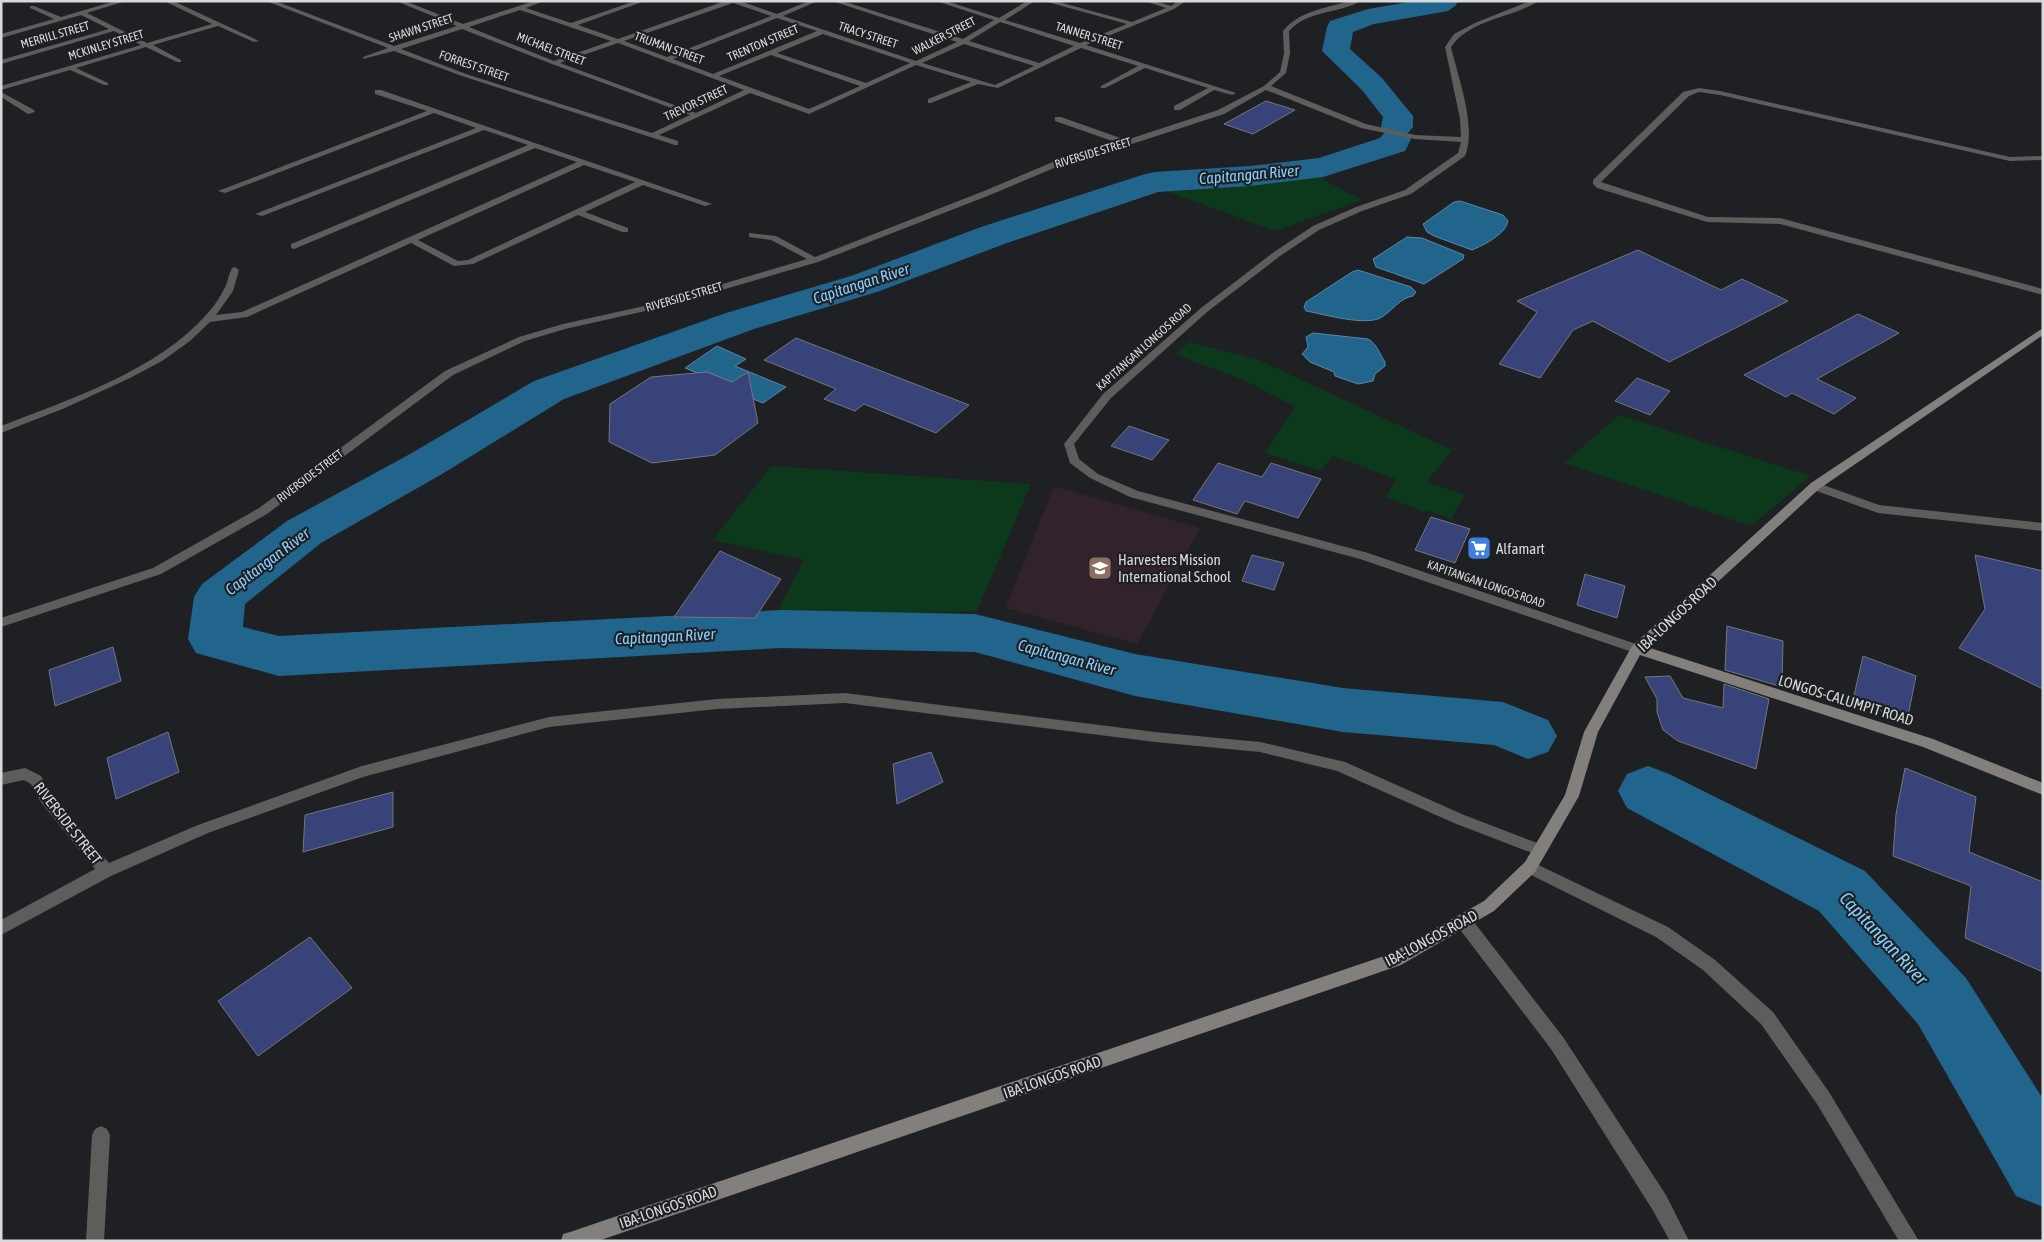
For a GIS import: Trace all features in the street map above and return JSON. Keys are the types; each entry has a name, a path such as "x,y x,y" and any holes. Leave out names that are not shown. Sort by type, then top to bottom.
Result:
{"street":[{"path":"1,36 123,1"},
{"path":"167,1 256,41"},
{"name":"FORREST STREET","path":"268,1 464,75 675,143"},
{"name":"MICHAEL STREET","path":"399,1 554,63 696,115"},
{"name":"SHAWN STREET","path":"365,58 541,1"},
{"path":"572,26 642,1"},
{"path":"554,63 733,1"},
{"name":"TRACY STREET","path":"733,1 821,32 996,87 1038,65"},
{"path":"667,59 815,1"},
{"path":"835,1 1038,65 1081,45 1172,8 1184,1"},
{"name":"TANNER STREET","path":"939,1 1232,93"},
{"name":"WALKER STREET","path":"809,112 964,41 1032,1"},
{"path":"1047,1 1134,24"},
{"path":"1147,1 1172,8"},
{"name":"RIVERSIDE STREET","path":"1,622 157,571 263,511 449,374 522,339 563,327 660,305 815,260 987,193 1070,158 1126,143 1221,112 1266,87 1283,73 1287,53 1286,30 1293,23 1310,14 1358,1"},
{"path":"1266,87 1364,126 1414,137 1465,140 1464,119 1448,47 1456,35 1477,24 1536,1"},
{"path":"32,7 60,19"},
{"name":"TRUMAN STREET","path":"520,8 618,41 809,112"},
{"path":"82,13 179,61"},
{"name":"MCKINLEY STREET","path":"1,88 218,24"},
{"name":"MERRILL STREET","path":"1,62 115,30"},
{"name":"TRENTON STREET","path":"714,76 821,32"},
{"path":"769,52 867,86"},
{"path":"1103,87 1145,66"},
{"path":"71,68 106,84"},
{"path":"932,101 978,81"},
{"path":"1177,108 1214,87"},
{"name":"TREVOR STREET","path":"652,136 750,90"},
{"path":"2043,158 2010,159 1720,93 1699,90 1686,94 1596,182 1600,186 1707,219 1780,221 2043,292"},
{"path":"378,92 708,204"},
{"path":"1,94 31,112"},
{"path":"222,190 434,111"},
{"path":"1058,119 1126,143"},
{"path":"259,214 483,128"},
{"name":"KAPITANGAN LONGOS ROAD","path":"1465,140 1462,154 1408,192 1359,209 1316,228 1277,254 1204,310 1107,396 1070,444 1074,461 1094,476 1134,494 1364,556 1637,649"},
{"path":"294,246 535,146"},
{"path":"208,319 244,315 584,162"},
{"path":"411,240 457,264 470,262 642,182"},
{"path":"578,212 625,230"},
{"path":"752,235 773,238 815,260"},
{"path":"1,430 132,374 179,344 208,319 228,291 235,270"},
{"name":"IBA-LONGOS ROAD","path":"570,1241 1395,960 1464,922 1489,906 1530,867 1572,796 1590,732 1637,649 1815,486 2043,331"},
{"path":"1815,486 1878,509 2043,527"},
{"name":"LONGOS-CALUMPIT ROAD","path":"1637,649 1928,743 2043,789"},
{"path":"106,871 203,829 362,772 549,722 622,712 717,704 845,698 1155,737 1260,746 1340,766 1459,819 1540,850"},
{"name":"RIVERSIDE STREET","path":"1,779 25,774 36,780 45,797 106,871 1,928"},
{"path":"1530,867 1662,932 1709,965 1767,1018 1823,1098 1910,1241"},
{"path":"1464,922 1557,1043 1659,1202 1680,1241"},
{"path":"95,1241 101,1135"}],"shaded area":[{"name":"Harvesters Mission International School","path":"1054,486 1200,528 1137,644 1006,608"}],"green space":[{"path":"1311,173 1362,200 1275,231 1164,190"},
{"path":"1189,342 1259,360 1452,450 1427,482 1465,495 1451,519 1426,510 1424,512 1386,497 1396,479 1333,456 1320,471 1265,453 1295,407 1244,380 1176,355"},
{"path":"1619,415 1811,476 1751,526 1564,463"},
{"path":"771,466 1031,484 977,611 774,618 804,560 713,540"}],"water":[{"path":"1460,201 1503,215 1508,221 1506,226 1499,235 1472,250 1427,232 1423,224 1454,202"},
{"path":"1407,237 1422,238 1464,255 1463,259 1424,284 1376,267 1373,259"},
{"path":"1358,270 1411,287 1416,292 1413,296 1404,299 1382,317 1375,320 1356,320 1306,311 1304,307 1306,302"},
{"path":"1313,333 1368,339 1378,349 1385,362 1385,366 1375,374 1373,381 1358,384 1335,376 1334,372 1310,362 1302,354 1308,347 1306,337"},
{"path":"717,346 746,359 735,366 786,387 763,403 753,399 751,390 707,372 697,373 685,368"}],"building":[{"path":"1266,101 1295,110 1253,134 1224,124"},
{"path":"1638,250 1721,290 1742,279 1788,301 1669,362 1593,321 1573,330 1540,378 1499,364 1537,312 1517,301"},
{"path":"1858,314 1899,333 1817,379 1856,398 1834,414 1792,393 1786,397 1744,375"},
{"path":"796,338 969,405 936,433 864,404 855,411 824,399 836,389 764,360"},
{"path":"707,372 732,382 748,372 758,423 715,455 652,463 609,442 610,404 651,377"},
{"path":"1637,378 1670,391 1650,415 1615,401"},
{"path":"1129,426 1169,440 1152,460 1111,446"},
{"path":"1218,463 1262,477 1271,463 1321,479 1298,518 1245,501 1237,514 1193,500"},
{"path":"1431,517 1470,529 1455,563 1415,550"},
{"path":"720,551 781,579 755,618 674,617"},
{"path":"1252,555 1284,563 1274,590 1242,581"},
{"path":"1975,555 2043,571 2043,689 1959,648 1985,609"},
{"path":"1585,574 1625,586 1617,618 1577,605"},
{"path":"1727,626 1783,641 1782,687 1725,670"},
{"path":"113,647 121,681 55,706 49,670"},
{"path":"1863,656 1916,676 1907,721 1853,700"},
{"path":"1670,676 1683,698 1723,708 1724,684 1769,699 1756,769 1678,741 1663,730 1657,712 1657,699 1645,677"},
{"path":"168,732 179,772 116,799 107,758"},
{"path":"931,752 943,782 897,804 893,764"},
{"path":"1905,768 1976,797 1969,852 2043,882 2043,972 1965,938 1971,886 1893,856 1896,814"},
{"path":"393,792 393,827 303,852 305,815"},
{"path":"310,937 352,988 258,1056 218,1001"}],"waterway":[{"name":"Capitangan River","path":"1397,127 1398,116 1372,84 1336,51 1340,27 1368,17 1439,5 1446,1"},
{"name":"Capitangan River","path":"1395,139 1394,144 1323,167 1250,176 1154,182 994,235 864,284 740,321 549,390 426,464 304,532 220,597 215,639 279,656 782,629 975,633 1135,675 1343,710 1503,724 1528,736"},
{"name":"Capitangan River","path":"1648,791 1842,891 1942,1001 2043,1169"}],"place":[{"name":"Alfamart","path":"1479,548"},
{"name":"Harvesters Mission International School","path":"1100,568"}]}
